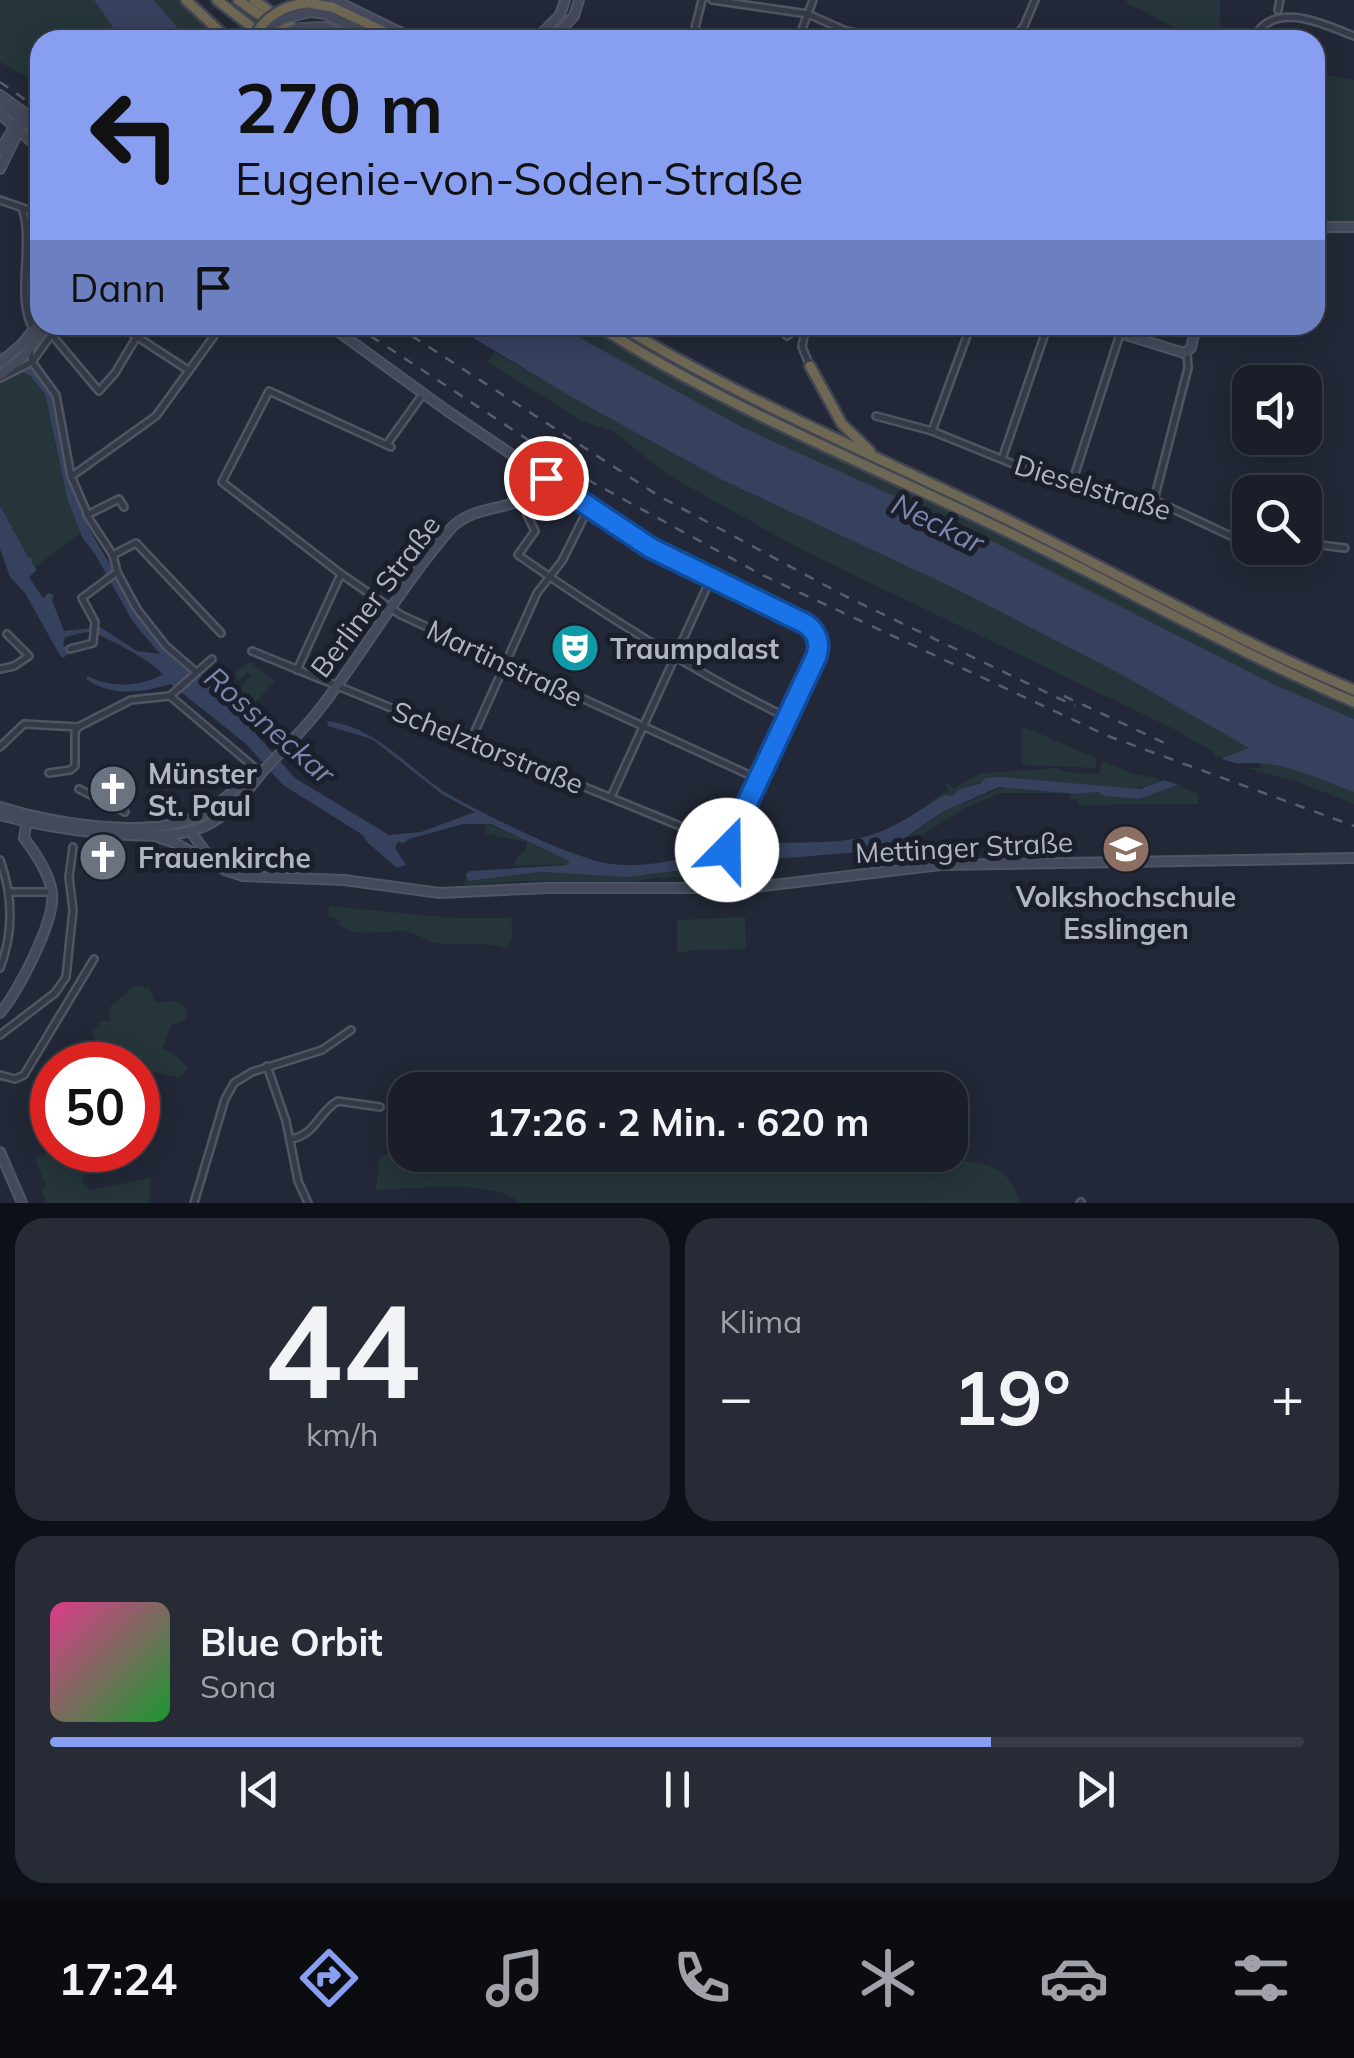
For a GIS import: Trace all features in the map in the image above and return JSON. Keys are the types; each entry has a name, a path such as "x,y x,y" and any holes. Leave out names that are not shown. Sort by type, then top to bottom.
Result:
{"highway":[{"path":"186,0 220,30"},
{"path":"217,0 251,30"},
{"path":"238,0 281,30"},
{"path":"254,0 296,30"},
{"path":"258,30 288,7 339,9 382,30"},
{"path":"609,335 748,411 1003,529 1250,655 1354,702"},
{"path":"613,335 636,349"},
{"path":"635,335 762,405 1354,690"},
{"path":"639,335 661,351"},
{"path":"810,366 846,429 889,464"}],"main road":[{"path":"334,0 396,30"},
{"path":"562,30 574,16 577,0"},
{"path":"544,30 564,5"},
{"path":"269,30 274,23 309,8 359,30"},
{"path":"291,30 318,26 329,30"},
{"path":"0,99 30,118"},
{"path":"0,99 30,138"},
{"path":"0,116 30,130"},
{"path":"0,116 4,131 0,149"},
{"path":"0,169 18,125"},
{"path":"0,149 18,125"},
{"path":"12,147 24,141 30,144"},
{"path":"1325,228 1354,227"},
{"path":"0,377 15,363 32,335"},
{"path":"15,363 11,355 43,335"},
{"path":"343,335 651,548 806,624 818,642 816,657 723,848 730,888"},
{"path":"1124,335 1187,352 1194,335"},
{"name":"Berliner Straße","path":"29,820 185,827 278,756 336,686 453,526 471,514 529,497 546,478"},
{"name":"Berliner Straße","path":"29,820 70,831 148,834 210,824 245,796 263,771"},
{"path":"0,807 29,820"},
{"path":"0,815 29,820"},
{"path":"0,1013 14,994 51,911 52,892 30,846 29,820"},
{"path":"205,853 203,838 210,824"},
{"path":"30,846 37,832 46,827"},
{"path":"185,827 185,842 192,852"},
{"path":"185,827 220,868"},
{"name":"Mettinger Straße","path":"148,834 220,868 250,877 335,880 440,893 760,887 940,864 1354,858"},
{"path":"707,888 727,870"},
{"path":"0,1152 22,1203"}],"street":[{"path":"564,5 577,0"},
{"path":"694,30 702,0"},
{"path":"712,0 808,14 844,30"},
{"path":"773,9 774,0"},
{"path":"802,30 813,0"},
{"path":"1020,30 1035,0"},
{"path":"1257,30 1262,21 1282,9 1280,0"},
{"path":"1298,9 1354,36"},
{"path":"0,200 30,211"},
{"path":"22,208 30,321"},
{"path":"45,335 15,363 56,395 72,476 87,515 113,555 115,573 144,620 196,672"},
{"path":"54,335 99,391 136,338"},
{"path":"132,335 188,370"},
{"path":"72,476 156,416 214,335"},
{"path":"803,335 802,347 810,366"},
{"path":"932,431 967,335"},
{"path":"1002,459 1045,335"},
{"path":"1072,483 1120,335"},
{"path":"1154,500 1188,368 1187,352"},
{"name":"Martinstraße","path":"424,394 390,446 269,391 222,482 390,608 758,779"},
{"name":"Dieselstraße","path":"876,416 932,431 1072,483 1143,504 1154,500 1232,537"},
{"path":"87,515 119,500 124,507"},
{"path":"471,740 537,593 566,553 590,506"},
{"path":"527,515 535,531 518,555 675,657 787,717"},
{"path":"113,555 136,543 220,632"},
{"path":"1322,545 1344,548"},
{"path":"70,649 91,644 94,637 95,625 82,598 115,573"},
{"path":"297,670 341,574"},
{"path":"611,796 711,578"},
{"path":"0,669 14,666 28,656 6,634"},
{"name":"Schelztorstraße","path":"252,651 611,796 723,848"},
{"path":"0,747 24,724 78,726 131,700 170,696 212,659"},
{"path":"170,696 263,771"},
{"path":"49,773 75,766 78,726"},
{"path":"80,789 126,812"},
{"path":"0,1035 53,995 66,977 73,910 69,877 73,847"},
{"path":"0,860 11,892 8,935 0,968"},
{"path":"11,892 52,892"},
{"path":"0,1075 16,1079 24,1075 94,960"},
{"path":"194,1203 226,1095 242,1076 322,1050 351,1030"},
{"path":"267,1066 291,1139 298,1182 308,1203"},
{"path":"291,1139 308,1134 325,1110 338,1101 380,1107"}],"shaded area":[{"path":"0,0 94,0 115,30 30,30 30,78 0,62"},
{"path":"154,0 178,0 210,30 180,30"},
{"path":"1220,0 1221,30 1179,30 1126,3"},
{"path":"1325,75 1354,80 1354,222 1325,223"},
{"path":"575,335 600,335 717,402 988,529 1249,661 1354,708 1354,719 1273,684 978,534 744,428"},
{"path":"494,352 721,480 960,591 1124,676 1250,748 1232,756 1214,756 1172,728 800,549 668,475 614,432 582,421 488,362"},
{"path":"22,372 35,380 45,394 64,486 80,533 35,567 31,562 34,558 29,558 0,505 0,382"},
{"path":"250,662 275,681 248,711 232,697 251,675 247,672 238,682 235,672"},
{"path":"1022,726 1096,758 1096,768 1022,765"},
{"path":"1103,761 1160,779 1159,782 1136,789 1001,777 927,803 949,790 945,782 954,788 982,773 1056,768 1099,774"},
{"path":"1261,762 1307,771 1354,792 1354,804 1247,768 1260,768"},
{"path":"1179,785 1198,794 1198,804 1078,805 1078,799 1063,793 1001,793 965,808 927,832 906,838 942,812 1006,786 1077,794 1098,792 1138,799"},
{"path":"485,823 560,854 570,864 514,866 527,842 485,834"},
{"path":"718,867 713,876 652,878 630,883 522,881 464,886 465,878 469,881 540,872 627,877"},
{"path":"329,906 454,918 511,918 513,938 505,949 488,944 436,943 405,931 354,931 328,916"},
{"path":"745,917 746,949 677,953 677,920"},
{"path":"135,985 149,988 155,1002 176,1001 186,1008 186,1020 171,1025 163,1048 188,1069 179,1077 160,1073 160,1042 96,1042 92,1034 100,1022 111,1020 108,1009"},
{"path":"388,1153 388,1172 968,1172 968,1161 999,1171 1015,1188 1020,1203 520,1203 508,1195 473,1188 376,1190 379,1160"},
{"path":"40,1172 90,1172 85,1173 82,1181 90,1190 151,1178 149,1203 46,1203 42,1192 45,1184"}],"water":[{"path":"94,0 154,0 180,30 115,30"},
{"name":"Neckar","path":"469,335 575,335 744,428 978,534 1273,684 1354,719 1354,792 1296,770 1251,763 1235,764 1139,799 1098,792 1077,794 999,787 942,812 899,842 870,851 627,877 540,872 468,881 466,874 470,871 566,865 570,861 491,824 463,824 398,842 395,848 406,865 397,868 363,835 283,785 246,744 171,684 127,692 106,689 86,679 88,676 106,683 125,684 163,674 139,656 88,632 65,637 63,644 70,653 63,658 25,593 10,577 0,549 0,505 28,557 34,559 31,562 37,570 29,577 43,598 49,593 54,595 52,600 64,631 100,627 137,651 160,654 133,622 82,537 67,498 45,394 30,376 0,361 0,351 36,370 51,390 69,477 88,527 144,623 180,663 210,681 252,723 256,734 295,778 389,835 421,832 475,812 443,795 372,739 328,726 327,721 364,732 439,788 523,832 593,860 630,865 743,846 856,839 881,832 945,795 952,796 986,778 1140,789 1249,748 1124,676 960,591 722,480"}],"pier":[{"path":"1214,756 1246,767 1186,787 1157,778"}],"railway":[{"path":"0,82 30,103"},
{"path":"369,335 592,482 762,575 1108,736 1354,826"},
{"path":"410,335 659,496 847,597 1075,706"},
{"path":"1064,696 1173,747"}],"place":[{"name":"Traumpalast","path":"575,648"},
{"name":"Münster St. Paul","path":"113,789"},
{"name":"Volkshochschule Esslingen","path":"1126,849"},
{"name":"Frauenkirche","path":"103,857"}],"route":[{"path":"546,478 651,548 806,624 816,634 816,657 734,831 724,844 727,850"}],"water label":[{"name":"Rossneckar","path":"270,725"}]}
